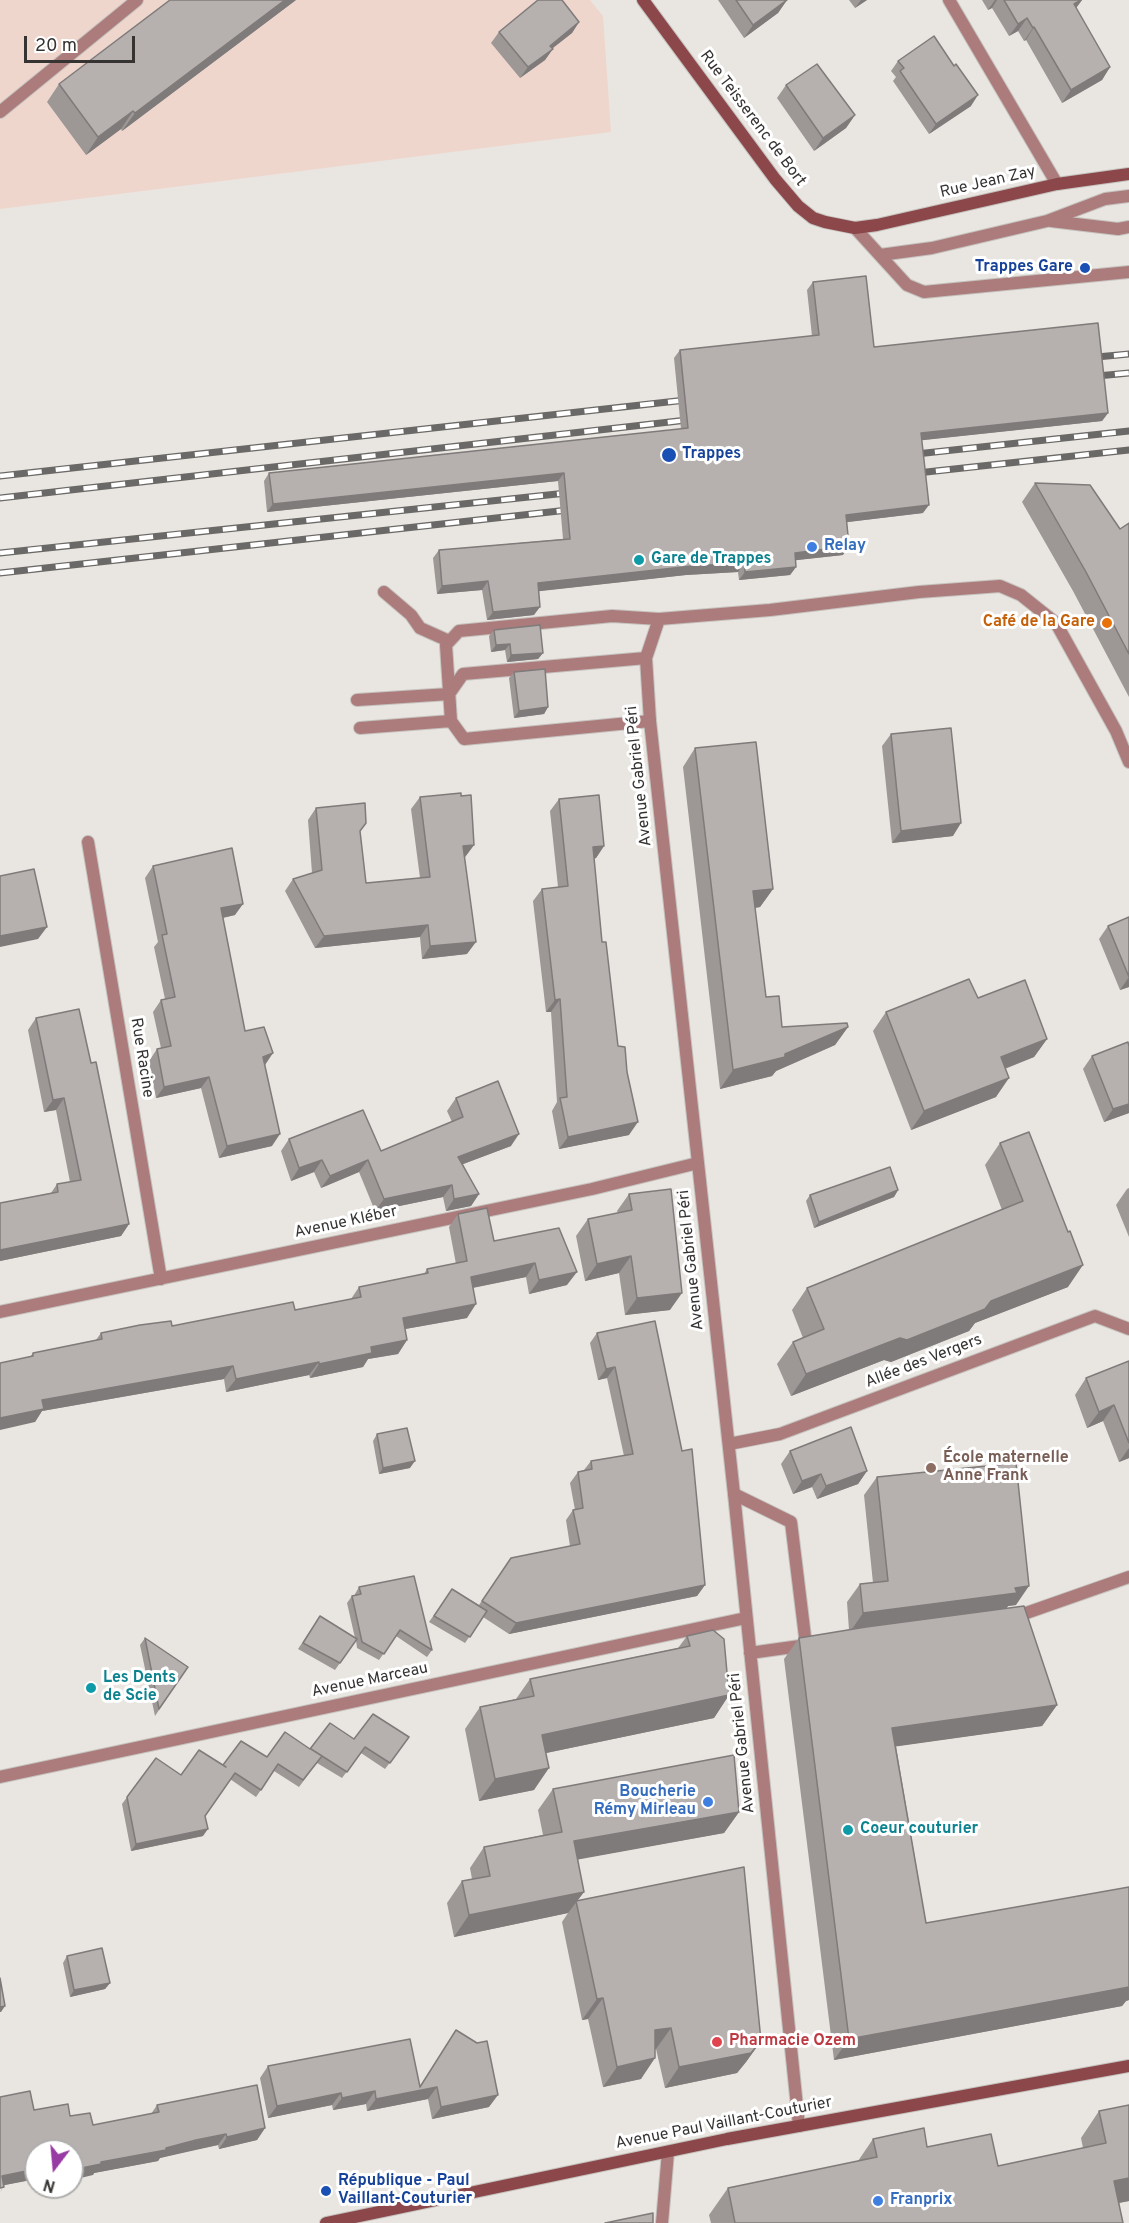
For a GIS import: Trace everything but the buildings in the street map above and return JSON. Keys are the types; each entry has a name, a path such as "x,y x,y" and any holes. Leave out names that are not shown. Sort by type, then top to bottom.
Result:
{"street":[{"path":"0,112 137,0"},
{"name":"Rue Teisserenc de Bort","path":"643,0 775,179 798,206 813,218 855,228"},
{"path":"949,0 1057,184"},
{"name":"Rue Jean Zay","path":"855,228 908,219 1057,184 1129,174"},
{"path":"880,255 932,248 1047,221 1105,199 1129,196"},
{"path":"1047,221 1118,229 1129,227"},
{"path":"855,228 907,285 924,292 1129,272"},
{"path":"650,721 464,739 451,721 446,645 459,631 612,616 659,619 770,610 886,596 1000,586 1021,594 1056,623 1116,730 1129,762"},
{"path":"384,592 411,615 420,628 449,641"},
{"name":"Avenue Gabriel Péri","path":"659,619 646,658 650,721 729,1444 799,2126"},
{"path":"449,694 463,674 646,658"},
{"path":"357,700 449,694"},
{"path":"360,728 451,721"},
{"name":"Rue Racine","path":"88,842 160,1279"},
{"name":"Avenue Kléber","path":"0,1311 592,1189 698,1163"},
{"name":"Allée des Vergers","path":"729,1444 780,1434 1095,1316 1129,1329"},
{"path":"734,1494 791,1522 811,1644 750,1653"},
{"path":"995,1620 1019,1618 1129,1576"},
{"name":"Avenue Marceau","path":"0,1777 746,1618"},
{"name":"Avenue Paul Vaillant-Couturier","path":"326,2223 799,2126 1129,2066"},
{"path":"662,2223 668,2152"}],"shaded area":[{"path":"0,0 590,0 603,16 611,132 0,209"}],"railway":[{"path":"1086,358 1129,354"},
{"path":"1087,377 1129,373"},
{"path":"0,476 695,399"},
{"path":"0,498 696,419"},
{"path":"907,455 1129,431"},
{"path":"908,474 1129,450"},
{"path":"0,553 576,492"},
{"path":"0,573 577,509"}],"place":[{"name":"Trappes Gare","path":"1085,268"},
{"name":"Trappes","path":"669,455"},
{"name":"Relay","path":"812,547"},
{"name":"Gare de Trappes","path":"639,560"},
{"name":"Café de la Gare","path":"1107,623"},
{"name":"École maternelle Anne Frank","path":"931,1468"},
{"name":"Les Dents de Scie","path":"91,1688"},
{"name":"Boucherie Rémy Mirleau","path":"708,1802"},
{"name":"Coeur couturier","path":"848,1830"},
{"name":"Pharmacie Ozem","path":"717,2042"},
{"name":"République - Paul Vaillant-Couturier","path":"326,2191"},
{"name":"Franprix","path":"878,2201"}]}
